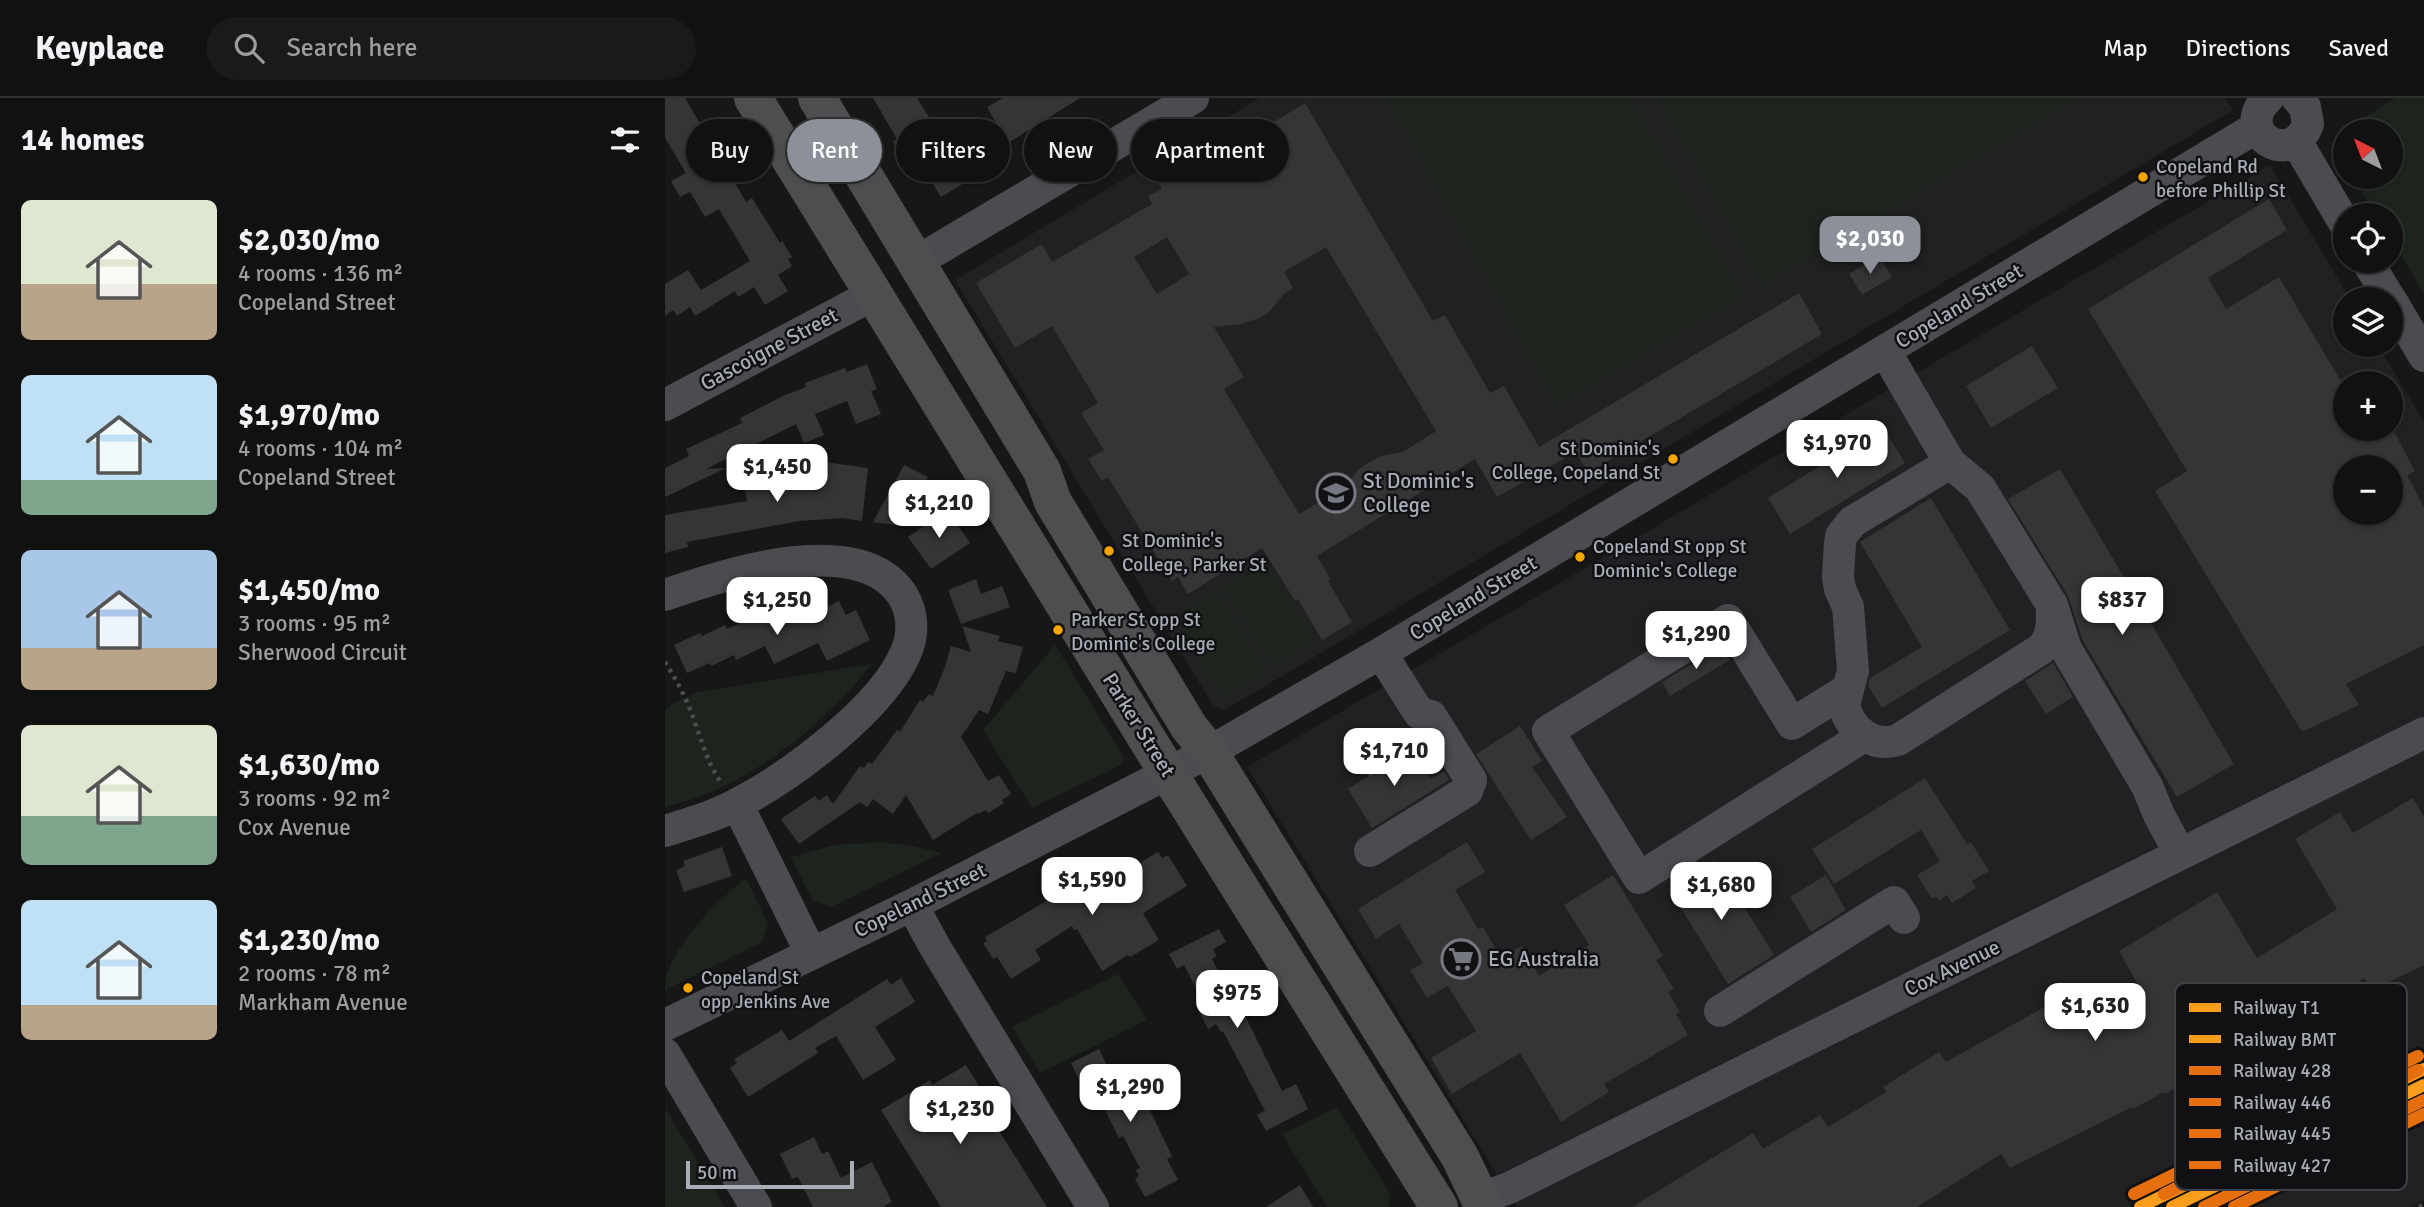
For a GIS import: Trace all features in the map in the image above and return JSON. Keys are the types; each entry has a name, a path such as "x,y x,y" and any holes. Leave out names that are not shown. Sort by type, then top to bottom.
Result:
{"highway":[{"name":"Parker Street","path":"753,98 1169,774 1440,1207"},
{"name":"Parker Street","path":"817,98 1042,471 1053,502 1189,727 1209,752 1460,1157 1482,1203"}],"street":[{"path":"916,262 1145,110 1192,98"},
{"path":"2264,106 2262,136 2276,145 2284,146 2296,141 2305,132 2308,124 2307,101"},
{"name":"Copeland Street","path":"665,1026 912,905 1209,752 1381,653 1885,351 2264,106"},
{"path":"2296,141 2333,204"},
{"name":"Gascoigne Street","path":"665,405 874,293"},
{"path":"2403,321 2424,356"},
{"path":"1885,351 1950,463 1980,488 2052,605 2066,649 2147,786 2180,854"},
{"path":"1950,463 1852,522 1841,536 1838,577 1848,607 1853,671 1844,705 1858,732 1871,740 1891,743 1905,737 2041,649 2047,643 2053,624 2052,605"},
{"path":"665,595 720,577 773,566 850,563 875,570 885,576 900,592 909,611 911,629 908,649 896,671 872,701 838,734 801,764 737,804 665,831"},
{"path":"1818,765 1728,620 1548,731 1639,878 1864,736"},
{"path":"1370,850 1471,786 1471,780 1431,716 1419,713 1381,653"},
{"path":"1792,724 1848,689"},
{"name":"Cox Avenue","path":"1482,1203 2424,733"},
{"path":"737,804 811,953"},
{"path":"1720,1012 1818,960 1894,902 1904,918"},
{"path":"912,905 1093,1207"},
{"path":"665,1054 756,1207"}],"path":[{"path":"665,662 680,686 717,777 737,804"},
{"path":"1356,753 1371,776"},
{"path":"2419,1207 2424,1205"}],"shaded area":[{"name":"St Dominic's College","path":"1260,98 2225,98 2233,110 1225,710 1214,707 955,280 1131,175 1131,182 1289,182 1289,119 1225,119"},
{"path":"1387,98 1631,98 1743,296 1557,406"},
{"path":"1658,98 2079,98 1762,285"},
{"path":"2396,98 2424,98 2424,294 2403,259 2403,203 2369,203 2360,189 2403,189 2403,119 2361,119"},
{"path":"2270,165 2343,287 2333,287 2333,357 2385,357 2394,371 2333,371 2333,441 2403,441 2403,387 2424,422 2424,1200 2411,1207 1517,1207 1247,767"},
{"path":"1266,561 1315,640 1272,668 1223,587"},
{"path":"1217,590 1267,671 1223,698 1173,616"},
{"path":"1054,643 1124,757 1121,765 1032,808 983,730"},
{"path":"872,664 829,711 780,753 725,786 665,807 665,711 672,704 698,692"},
{"path":"881,842 941,853 831,907 813,901 791,857 834,845"},
{"path":"746,878 768,924 762,942 665,990 667,975 683,943 708,913"},
{"path":"1118,974 1147,1020 1040,1073 1012,1027"},
{"path":"1337,1107 1390,1194 1389,1207 1327,1207 1282,1134"},
{"path":"665,1108 725,1207 665,1207"}],"building":[{"path":"665,98 685,98 697,119 686,119 686,173 665,138"},
{"path":"873,98 917,98 930,119 896,119 896,137"},
{"path":"1003,98 1080,98 1046,119 1024,119 1024,133 1010,142 1010,119 994,119 987,107"},
{"path":"1305,103 1433,321 1445,315 1490,393 1504,386 1539,447 1799,293 1822,334 1588,473 1576,452 1497,497 1475,459 1317,556 1352,622 1322,640 1298,599 1295,601 1262,548 1188,594 1178,577 1172,581 1108,477 1102,481 1088,459 1104,450 1081,413 1098,403 1052,326 1015,348 976,283 1042,244 1052,262 1152,204 1148,196 1162,189 1158,182 1289,182 1289,119 1279,119","holes":["1167,237 1189,274 1157,294 1134,257","1326,247 1436,431 1403,452 1381,456 1369,462 1359,469 1344,487 1299,514 1224,389 1244,377 1214,327 1241,324 1269,312 1285,293 1293,288 1284,272"]},
{"path":"686,173 686,182 734,182 746,202 752,198 792,257 788,259 792,266 778,275 788,291 765,305 754,287 738,297 735,291 695,316 690,307 677,316 673,310 665,316 665,284 688,270 701,290 750,261 719,209 705,217 690,192 680,197 671,181"},
{"path":"932,182 966,182 941,197"},
{"path":"2269,199 2287,230 2208,278 2226,309 2279,277 2335,371 2333,441 2399,441 2415,471 2407,475 2424,507 2424,645 2346,684 2359,705 2302,732 2155,491 2187,471 2088,309"},
{"path":"1879,256 1892,277 1862,295 1849,274"},
{"path":"2032,346 2058,388 1991,428 1966,386"},
{"path":"867,364 877,389 871,391 881,414 856,424 847,401 815,414 824,435 804,443 796,424 706,469 726,468 665,497 665,468 689,456 686,449 742,423 740,418 806,387 805,383 845,368 847,372"},
{"path":"1883,427 1905,463 1790,534 1768,498"},
{"path":"810,460 868,468 862,521 843,518 799,521 687,542 688,547 665,553 665,515 747,501 743,481 791,473 790,465 812,464"},
{"path":"904,465 928,477 902,526 873,522"},
{"path":"2060,469 2234,764 2177,797 2083,641 2068,596 2008,499"},
{"path":"1931,498 2010,630 1882,708 1868,686 1870,678 1922,647 1860,542"},
{"path":"947,510 970,543 931,569 908,537"},
{"path":"976,579 981,594 1002,586 1010,607 961,624 948,590"},
{"path":"839,601 846,615 856,610 870,640 827,661 818,643 774,664 765,646 736,660 734,655 687,673 674,645 725,625 727,629 786,604 793,618 803,614 805,617"},
{"path":"962,626 1000,636 998,641 1023,647 1016,673 1006,671 988,714 979,710 961,737 988,781 999,775 1011,794 1002,800 1004,803 988,813 986,810 977,813 933,840 906,795 893,814 873,799 867,807 860,802 799,844 781,819 815,796 819,801 827,795 833,804 860,766 864,768 868,762 872,764 897,730 900,732 920,700 923,702 929,694 933,696 951,646 971,652"},
{"path":"1721,646 1730,660 1670,696 1662,682"},
{"path":"2053,663 2073,697 2046,714 2025,681"},
{"path":"1520,726 1542,761 1532,767 1567,817 1531,840 1476,754"},
{"path":"1413,749 1431,778 1444,771 1449,780 1372,828 1348,789"},
{"path":"1925,778 1967,844 1971,842 1989,871 1972,881 1976,888 1952,903 1947,895 1939,901 1936,896 1932,899 1917,875 1940,861 1921,830 1834,884 1812,849"},
{"path":"2413,798 2424,817 2424,965 2387,983 2367,983 2364,978 2356,983 2175,983 2175,1088 2010,1168 2001,1154 1917,1207 1632,1207 1753,1133 1763,1149 1820,1115 1828,1127 1886,1092 1883,1087 1939,1052 1946,1062 2064,996 2082,1026 2141,990 2119,951 2217,892 2257,958 2337,909 2295,839 2340,812 2353,833"},
{"path":"1467,842 1485,872 1455,890 1478,929 1483,927 1501,958 1522,946 1539,976 1589,945 1564,905 1613,875 1663,956 1656,960 1674,989 1668,992 1680,1012 1676,1014 1688,1035 1604,1084 1609,1092 1561,1122 1520,1053 1452,1094 1431,1058 1476,1031 1448,986 1427,998 1410,970 1423,963 1399,924 1376,939 1358,909"},
{"path":"722,847 732,876 684,892 676,870 685,866 683,861"},
{"path":"1158,852 1162,858 1168,855 1187,886 1143,913 1159,940 1130,957 1128,955 1102,971 1077,929 1074,930 1072,926 1035,950 1041,960 1011,979 997,957 993,959 983,943 987,941 985,937 1084,879 1086,882 1108,869 1111,875 1119,870 1122,874"},
{"path":"1715,860 1774,955 1728,984 1669,889"},
{"path":"1826,875 1846,910 1811,932 1790,897"},
{"path":"1219,929 1226,942 1213,949 1217,956 1212,959 1229,993 1233,991 1282,1091 1296,1084 1308,1109 1266,1131 1257,1115 1265,1111 1223,1031 1221,1032 1216,1024 1208,1029 1198,1009 1205,1006 1184,965 1177,969 1169,954"},
{"path":"901,978 915,1002 875,1027 896,1060 863,1080 836,1036 815,1048 818,1053 748,1097 730,1068 737,1063 734,1059 782,1030 789,1041 887,979 891,985"},
{"path":"1099,1049 1126,1104 1143,1096 1172,1156 1167,1159 1178,1180 1145,1197 1135,1179 1139,1176 1136,1170 1140,1168 1123,1136 1119,1138 1098,1096 1093,1098 1083,1078 1079,1080 1071,1063"},
{"path":"966,1065 983,1093 977,1096 1047,1207 941,1207 881,1110 930,1080 932,1085"},
{"path":"814,1137 822,1154 828,1151 841,1178 872,1162 892,1202 882,1207 813,1207 798,1177 792,1179 780,1154"},
{"path":"1300,1185 1313,1207 1266,1207"}],"rail line":[{"name":"428","path":"2407,1061 2418,1056"},
{"name":"T1","path":"2407,1077 2424,1069"},
{"name":"445","path":"2407,1075 2418,1070"},
{"name":"BMT","path":"2407,1093 2424,1085"},
{"name":"446","path":"2407,1108 2424,1100"},
{"name":"427","path":"2407,1122 2424,1114"},
{"name":"428","path":"2134,1194 2175,1174"},
{"name":"445","path":"2164,1194 2175,1189"},
{"name":"T1","path":"2140,1207 2175,1190"},
{"name":"BMT","path":"2172,1207 2207,1190"},
{"name":"446","path":"2204,1207 2239,1190"},
{"name":"427","path":"2234,1207 2269,1190"}],"place":[{"name":"Copeland Rd before Phillip St","path":"2143,177"},
{"name":"St Dominic's College, Copeland St","path":"1673,459"},
{"name":"St Dominic's College","path":"1336,493"},
{"name":"St Dominic's College, Parker St","path":"1109,551"},
{"name":"Copeland St opp St Dominic's College","path":"1580,557"},
{"name":"Parker St opp St Dominic's College","path":"1058,630"},
{"name":"EG Australia","path":"1461,959"},
{"name":"Copeland St opp Jenkins Ave","path":"688,988"}]}
